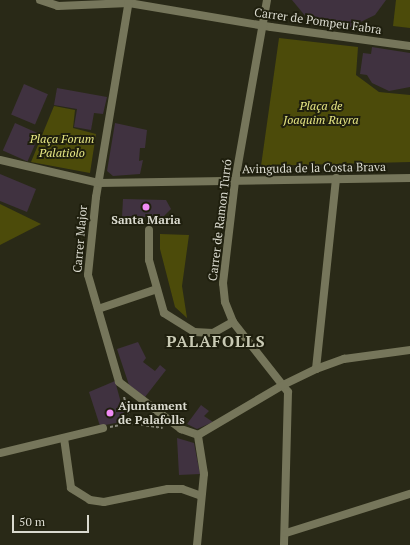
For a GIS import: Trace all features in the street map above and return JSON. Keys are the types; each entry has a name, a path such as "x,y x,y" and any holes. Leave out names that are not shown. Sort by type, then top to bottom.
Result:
{"street":[{"name":"Carrer de Pompeu Fabra","path":"40,0 58,6 129,2 263,26 410,46"},
{"name":"Carrer de Ramon Turró","path":"267,0 235,181 223,282 225,302 232,322 288,392 286,533 284,545"},
{"name":"Carrer Major","path":"119,382 88,275 99,183 129,2"},
{"name":"Avinguda de la Costa Brava","path":"0,160 99,183 410,178"},
{"path":"316,369 336,178"},
{"path":"149,230 150,260 164,313 194,332 213,333 232,322"},
{"path":"98,309 157,289"},
{"path":"119,382 181,430 198,435 283,384 316,369 344,359 410,350"},
{"path":"0,453 103,428"},
{"path":"197,545 204,474 198,435"},
{"path":"64,438 71,488 90,500 104,502 168,489 182,489 201,496"},
{"path":"286,533 410,494"}],"path":[{"path":"119,382 131,423"},
{"path":"103,428 131,423 181,430"}],"green space":[{"path":"396,0 410,0 410,28 393,26"},
{"name":"Plaça de Joaquim Ruyra","path":"279,38 358,47 356,75 379,92 410,95 410,162 261,166"},
{"name":"Plaça Forum Palatiolo","path":"54,106 75,110 73,128 96,134 90,173 31,162"},
{"path":"0,204 41,224 0,245"},
{"path":"160,234 189,235 182,286 187,318 175,307 160,249"}],"building":[{"path":"292,0 386,0 375,15 348,28 337,29 311,23"},
{"path":"372,47 410,53 410,87 389,91 372,83 367,75 360,74 363,53 371,54"},
{"path":"24,84 48,94 35,125 11,114"},
{"path":"57,88 107,97 103,114 94,113 91,130 74,127 77,109 54,105"},
{"path":"15,123 40,134 27,161 3,150"},
{"path":"115,123 147,130 145,148 140,148 139,161 143,160 140,174 113,176 107,171"},
{"path":"0,174 36,189 27,212 0,201"},
{"name":"Santa Maria","path":"123,199 166,200 171,209 163,217 122,217"},
{"path":"138,342 146,358 143,362 155,371 160,365 166,370 145,397 129,385 117,349"},
{"path":"115,381 126,421 100,426 89,392"},
{"path":"201,405 209,411 204,416 213,422 197,429 187,424"},
{"path":"177,438 194,443 200,474 179,475"}],"place":[{"name":"Santa Maria","path":"146,207"},
{"name":"Ajuntament de Palafolls","path":"110,413"}],"district":[{"name":"PALAFOLLS","path":"216,341"}]}
